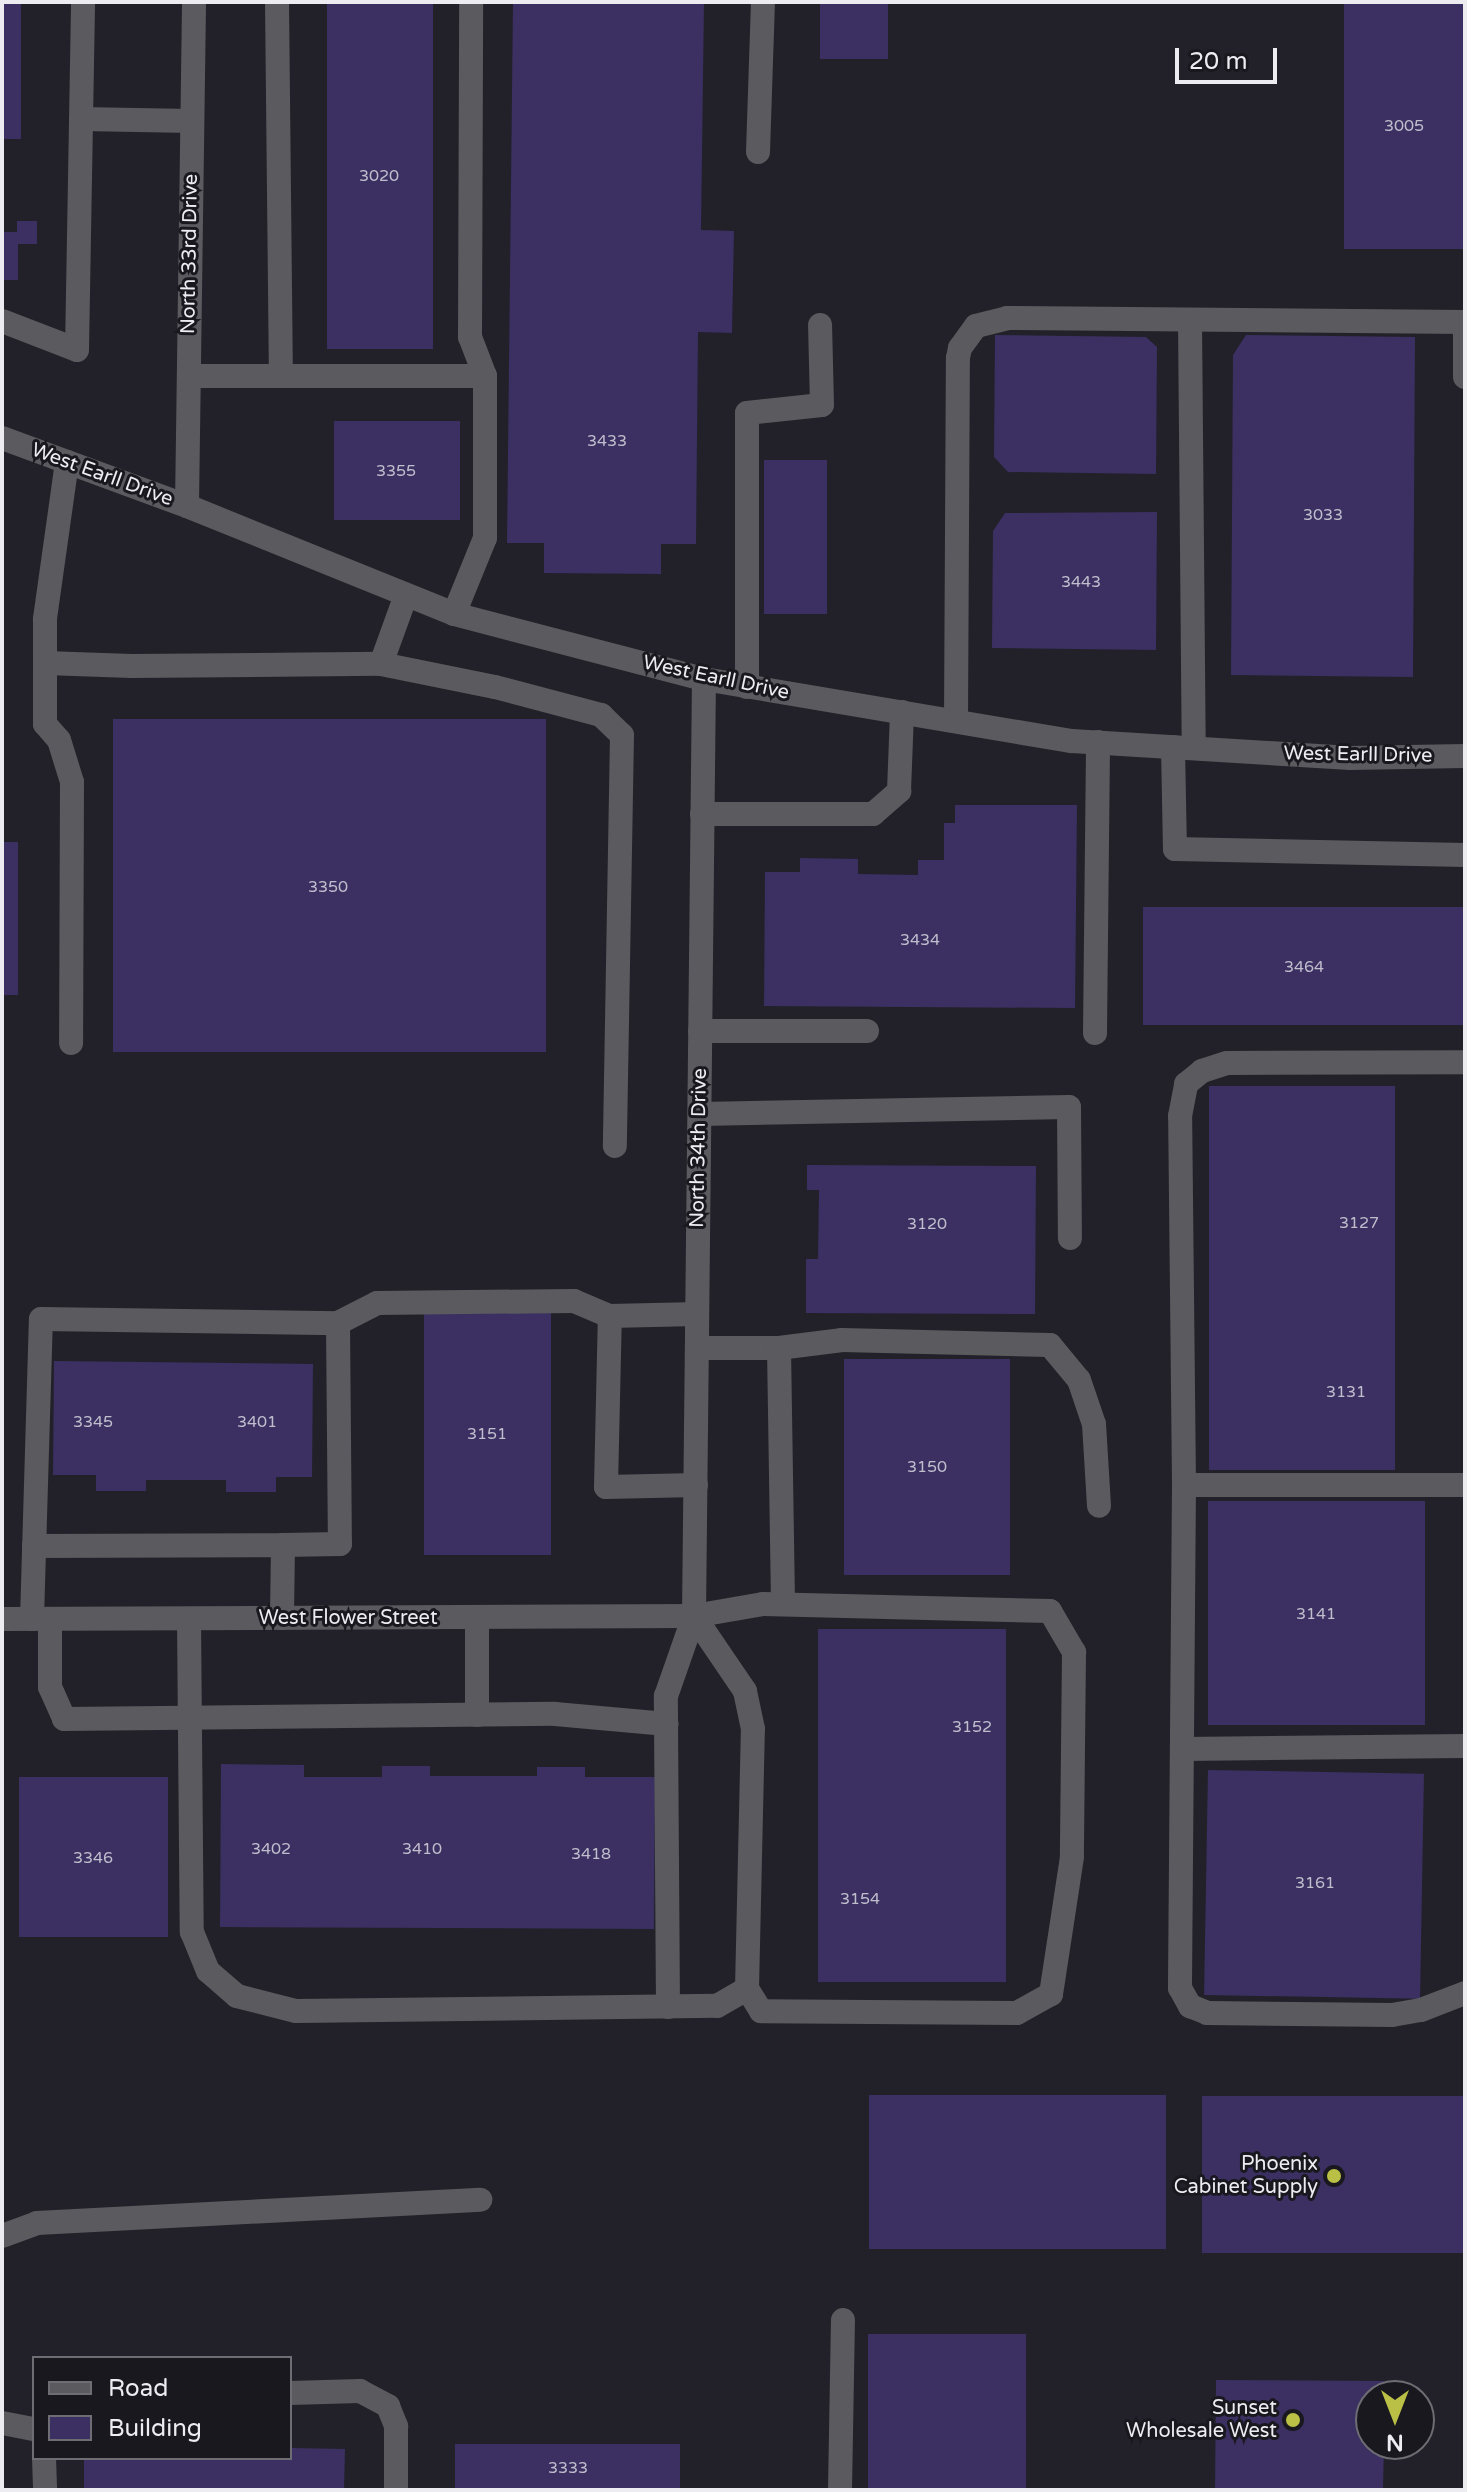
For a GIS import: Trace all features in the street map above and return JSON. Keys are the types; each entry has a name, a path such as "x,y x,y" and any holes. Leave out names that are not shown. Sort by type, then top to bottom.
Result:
{"street":[{"path":"2,321 77,350 83,2"},
{"name":"North 33rd Drive","path":"187,506 194,2"},
{"path":"277,2 281,376"},
{"path":"454,614 485,538 485,376 470,337 471,2"},
{"path":"758,152 763,2"},
{"path":"81,119 192,121"},
{"path":"956,721 958,358 967,335 976,326 1007,318 1465,322"},
{"path":"1190,320 1184,748 1175,849 1465,855"},
{"path":"747,687 747,413 822,405 820,325"},
{"path":"1465,333 1465,377"},
{"path":"189,376 485,376"},
{"name":"West Earll Drive","path":"2,438 187,506 454,614 704,679 1098,742 1350,758 1465,756"},
{"path":"67,462 45,619 45,724 59,740 72,782 71,1043"},
{"path":"381,664 406,595"},
{"path":"45,663 132,666 381,664 495,687 601,715 622,735 615,1146"},
{"name":"North 34th Drive","path":"668,2007 666,1696 694,1616 704,679"},
{"path":"702,814 873,814 899,791 902,712"},
{"path":"1095,1033 1098,742"},
{"path":"700,1031 867,1031"},
{"path":"1465,1062 1227,1063 1202,1071 1186,1084 1180,1116 1184,1485 1180,1988 1190,2006 1207,2013 1392,2015 1421,2010 1465,1993"},
{"path":"700,1114 1069,1107 1070,1238"},
{"path":"667,1724 555,1714 64,1719 50,1687 34,1546 41,1319 338,1323 377,1303 574,1301 610,1316 697,1314"},
{"path":"610,1316 606,1487 696,1485"},
{"path":"34,1546 340,1544 338,1323"},
{"path":"697,1348 779,1348 842,1340 1050,1345 1079,1380 1094,1424 1099,1506"},
{"path":"779,1348 783,1604"},
{"path":"1184,1485 1465,1485"},
{"path":"282,1618 283,1545"},
{"name":"West Flower Street","path":"2,1619 694,1616 783,1604 1050,1611 1074,1652 1072,1857 1051,1994 1017,2013 761,2011 747,1989"},
{"path":"189,1619 192,1932 208,1971 237,1996 296,2011 717,2006 747,1989 753,1729 745,1691 694,1616"},
{"path":"477,1617 477,1715"},
{"path":"1182,1749 1465,1746"},
{"path":"2,2236 37,2223 480,2200"},
{"path":"840,2490 843,2320"},
{"path":"292,2393 360,2391 388,2406 396,2426 396,2490"},
{"path":"2,2423 32,2429"},
{"path":"44,2460 45,2490"}],"building":[{"path":"2,2 21,2 21,139 2,139"},
{"path":"327,2 433,2 433,349 327,349"},
{"path":"513,2 704,2 701,230 734,231 732,333 698,332 696,544 661,544 661,574 544,573 544,543 507,543"},
{"path":"820,2 888,2 888,59 820,59"},
{"path":"1344,2 1465,2 1465,249 1344,249"},
{"path":"17,221 37,221 37,244 18,244 18,280 2,280 2,232 17,232"},
{"path":"995,335 1146,337 1157,347 1156,474 1008,472 994,457"},
{"path":"1246,335 1415,337 1413,677 1231,675 1233,355"},
{"path":"334,421 460,421 460,520 334,520"},
{"path":"764,460 827,460 827,614 764,614"},
{"path":"1157,512 1156,650 992,648 993,531 1005,513"},
{"path":"113,719 546,719 546,1052 113,1052"},
{"path":"955,805 1077,805 1075,1008 764,1006 765,872 800,872 800,858 858,859 858,874 918,875 918,860 944,860 944,823 955,823"},
{"path":"2,842 18,842 18,995 2,995"},
{"path":"1143,907 1465,907 1465,1025 1143,1025"},
{"path":"1209,1086 1395,1086 1395,1470 1209,1470"},
{"path":"807,1165 1036,1166 1035,1314 806,1313 806,1259 818,1259 819,1190 807,1190"},
{"path":"424,1312 551,1312 551,1555 424,1555"},
{"path":"844,1359 1010,1359 1010,1575 844,1575"},
{"path":"54,1361 313,1364 312,1477 276,1477 276,1492 226,1492 226,1480 146,1480 146,1491 96,1491 96,1475 53,1475"},
{"path":"1208,1501 1425,1501 1425,1725 1208,1725"},
{"path":"818,1629 1006,1629 1006,1982 818,1982"},
{"path":"221,1764 304,1765 304,1777 382,1777 382,1766 430,1766 430,1776 537,1776 537,1767 585,1767 585,1777 655,1777 654,1929 220,1927"},
{"path":"1208,1770 1424,1774 1420,1999 1204,1995"},
{"path":"19,1777 168,1777 168,1937 19,1937"},
{"path":"869,2095 1166,2095 1166,2249 869,2249"},
{"name":"Phoenix Cabinet Supply","path":"1202,2096 1465,2096 1465,2253 1202,2253"},
{"path":"868,2334 1026,2334 1026,2490 868,2490"},
{"name":"Sunset Wholesale West","path":"1216,2380 1355,2381 1355,2460 1384,2460 1383,2490 1215,2490"},
{"path":"455,2444 680,2444 680,2490 455,2490"},
{"path":"292,2448 345,2449 344,2490 84,2490 84,2460 292,2460"}],"place":[{"name":"Phoenix Cabinet Supply","path":"1334,2176"},
{"name":"Sunset Wholesale West","path":"1293,2420"}]}
